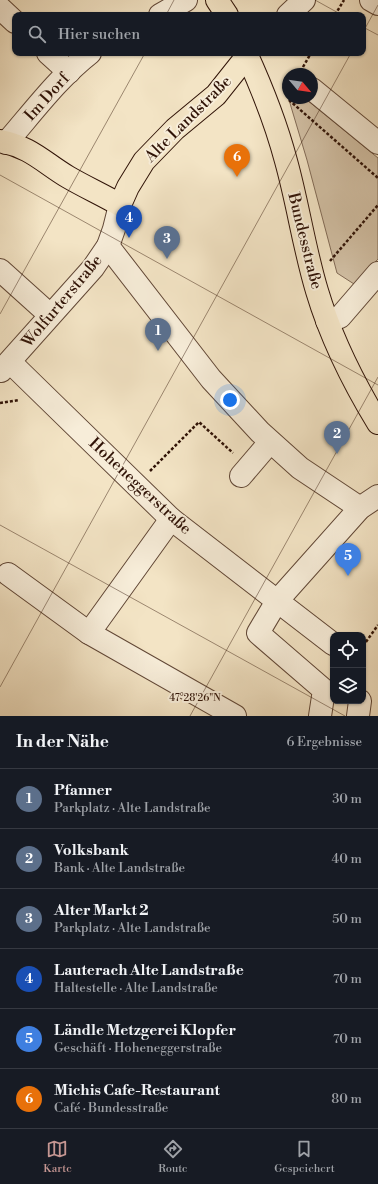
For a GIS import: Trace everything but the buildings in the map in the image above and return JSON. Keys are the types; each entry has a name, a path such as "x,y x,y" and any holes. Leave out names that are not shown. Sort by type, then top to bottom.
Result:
{"main road":[{"path":"217,0 225,12"},
{"name":"Alte Landstraße","path":"120,205 144,161 175,129 216,95 246,56"},
{"name":"Bundesstraße","path":"249,56 274,118 287,162 317,291 327,321 338,349 361,395 378,423"},
{"path":"3,142 36,154 66,176 120,205"}],"street":[{"path":"165,12 186,0"},
{"path":"291,12 304,0"},
{"path":"371,0 378,4"},
{"path":"0,8 12,19"},
{"path":"51,56 68,72"},
{"name":"Im Dorf","path":"3,142 68,72 87,56"},
{"path":"318,94 378,143"},
{"name":"Alte Landstraße","path":"108,246 120,205"},
{"path":"108,246 211,379 270,442 300,468 360,508"},
{"name":"Wolfurterstraße","path":"5,367 93,268 108,246"},
{"path":"0,270 50,315"},
{"path":"327,321 340,316 378,273"},
{"name":"Hoheneggerstraße","path":"5,367 136,485 171,519 330,642"},
{"path":"245,472 270,442"},
{"path":"320,716 324,690 258,633 277,601 360,508 378,496"},
{"path":"89,633 171,519"},
{"path":"8,574 89,633 235,716"},
{"path":"358,716 360,704"}],"path":[{"path":"337,12 344,0"},
{"path":"303,67 309,56"},
{"path":"295,104 377,174 378,178"},
{"path":"328,262 378,205"},
{"path":"136,485 199,422 245,472"},
{"path":"366,642 378,625"}],"shaded area":[{"path":"290,104 312,104 378,158 378,259 354,284 337,273 307,160"}],"place":[{"name":"Michis Cafe-Restaurant","path":"237,177"},
{"name":"Lauterach Alte Landstraße","path":"129,238"},
{"name":"Alter Markt 2","path":"167,259"},
{"name":"Pfanner","path":"158,351"},
{"name":"Volksbank","path":"337,454"},
{"name":"Ländle Metzgerei Klopfer","path":"348,576"}]}
